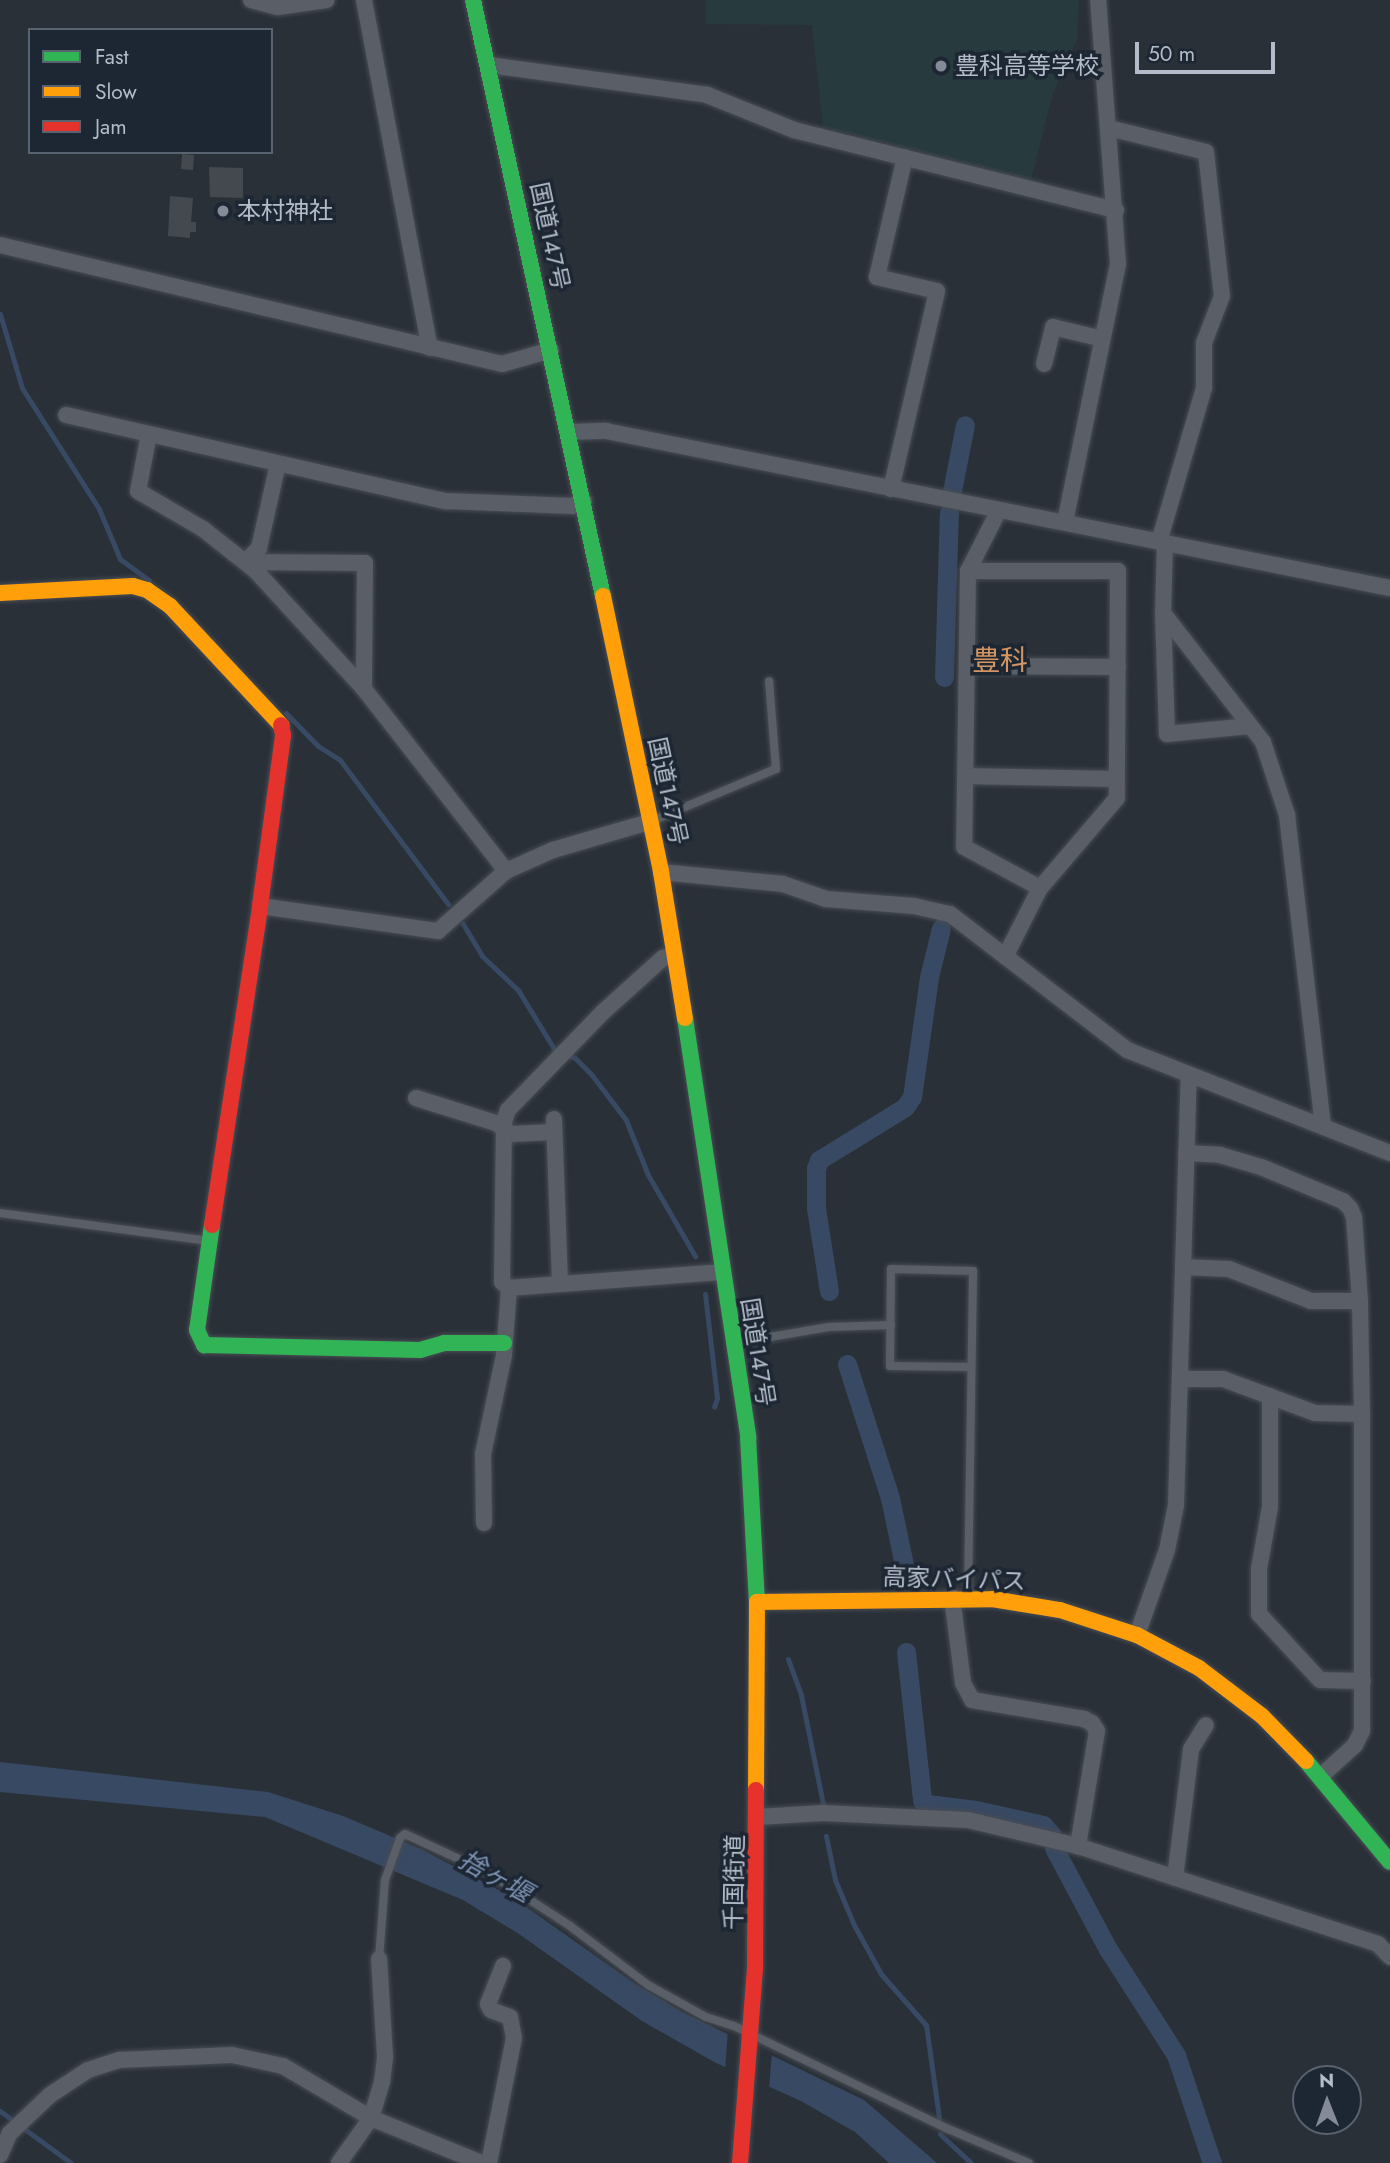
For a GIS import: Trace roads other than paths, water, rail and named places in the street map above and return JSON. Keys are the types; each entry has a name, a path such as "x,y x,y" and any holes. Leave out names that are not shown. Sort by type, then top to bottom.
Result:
{"main road":[{"name":"国道147号","path":"473,0 652,821 675,955 722,1272 736,1342 748,1437 757,1602"},
{"path":"0,593 133,586 148,590 170,606 281,723 283,735 260,906 197,1329 204,1345 420,1350 444,1343 504,1343"},
{"name":"高家バイパス","path":"757,1602 960,1597 1060,1610 1137,1635 1199,1668 1242,1698 1321,1776 1390,1861"},
{"name":"千国街道","path":"740,2163 755,1970 757,1602"}],"street":[{"path":"251,0 278,7 327,0"},
{"path":"364,0 430,348"},
{"path":"1065,522 1118,264 1098,0"},
{"path":"489,65 707,95 794,130 1116,210"},
{"path":"1109,128 1206,152 1222,296 1204,343 1204,388 1162,542 1167,733 1250,726"},
{"path":"891,489 937,291 877,277 905,157"},
{"path":"0,246 502,364 551,350"},
{"path":"1044,364 1053,327 1103,339"},
{"path":"66,415 446,501 572,506 584,501"},
{"path":"568,432 606,432 1390,588"},
{"path":"149,434 138,491 203,529 245,562 364,689 506,871"},
{"path":"245,562 259,548 278,464"},
{"path":"999,510 968,571 964,848 1040,888"},
{"path":"245,562 365,562 364,689"},
{"path":"968,571 1118,571 1117,798 1040,888 1005,957"},
{"path":"1163,613 1263,742 1287,815 1323,1126"},
{"path":"967,666 1118,667"},
{"path":"965,776 1117,779"},
{"path":"260,906 438,931 506,871 553,850 652,821"},
{"path":"661,872 783,884 826,899 933,909 950,914 1127,1050 1390,1153"},
{"path":"675,955 663,958 531,1084 508,1110 505,1130 502,1282 509,1288 722,1272"},
{"path":"1137,1635 1167,1550 1176,1505 1189,1076"},
{"path":"416,1098 496,1123 511,1134 554,1126 560,1284"},
{"path":"1186,1153 1220,1154 1241,1161 1343,1201 1354,1217 1360,1301 1362,1414 1362,1731 1355,1745 1321,1776"},
{"path":"1183,1266 1228,1269 1311,1300 1360,1301"},
{"path":"484,1523 483,1454 504,1343 509,1288"},
{"path":"1180,1379 1223,1379 1315,1413 1362,1414"},
{"path":"1270,1396 1270,1507 1259,1569 1259,1615 1320,1680 1363,1681"},
{"path":"960,1597 963,1683 972,1700 1084,1719 1093,1723 1097,1731 1078,1846"},
{"path":"1175,1878 1191,1749 1206,1725"},
{"path":"757,1817 823,1813 936,1816 968,1820 1078,1846 1378,1944 1390,1957"},
{"path":"339,2163 371,2118 380,2090 385,2056 379,1959"},
{"path":"489,2163 514,2038 510,2017 491,2010 488,2004 503,1966"},
{"path":"0,2155 10,2133 50,2095 88,2070 118,2060 232,2055 283,2066 371,2118 481,2163"}],"lane":[{"path":"652,821 776,769 769,681"},
{"path":"0,1213 211,1241"},
{"path":"960,1597 971,1367 973,1270 891,1269 890,1366 971,1367"},
{"path":"736,1342 829,1328 891,1325"},
{"path":"379,1959 382,1893 400,1838 405,1834 487,1872 570,1926 663,1994 706,2017 946,2128 1030,2163"}],"water":[{"path":"0,1762 268,1792 343,1816 421,1849 512,1897 634,1983 682,2012 864,2100 937,2163 889,2163 855,2132 801,2101 716,2063 642,2021 519,1934 463,1900 265,1817 0,1792"}],"waterway":[{"path":"0,314 22,388 99,509 120,559 149,580"},
{"path":"952,491 965,425"},
{"path":"944,677 949,513"},
{"path":"286,713 318,746 340,760 448,904"},
{"path":"463,924 482,956 518,990 556,1052"},
{"path":"829,1291 816,1208 816,1168 819,1160 905,1107 912,1097 929,977 941,928"},
{"path":"567,1055 575,1058 591,1074 626,1120 648,1175 695,1256"},
{"path":"705,1294 717,1398 714,1407"},
{"path":"847,1364 890,1498 905,1569"},
{"path":"906,1652 922,1800 927,1804 976,1810 1043,1825 1052,1835"},
{"path":"788,1659 801,1695 823,1804"},
{"path":"826,1836 835,1880 854,1925 881,1974 926,2025 939,2118"},
{"path":"1054,1848 1108,1949 1176,2055 1212,2163"},
{"path":"0,2111 71,2163"},
{"path":"940,2134 971,2163"}],"place":[{"name":"豊科高等学校","path":"941,66"},
{"name":"本村神社","path":"223,211"}],"district":[{"name":"豊科","path":"1000,661"}],"water label":[{"name":"捨ヶ堰","path":"495,1877"}]}
